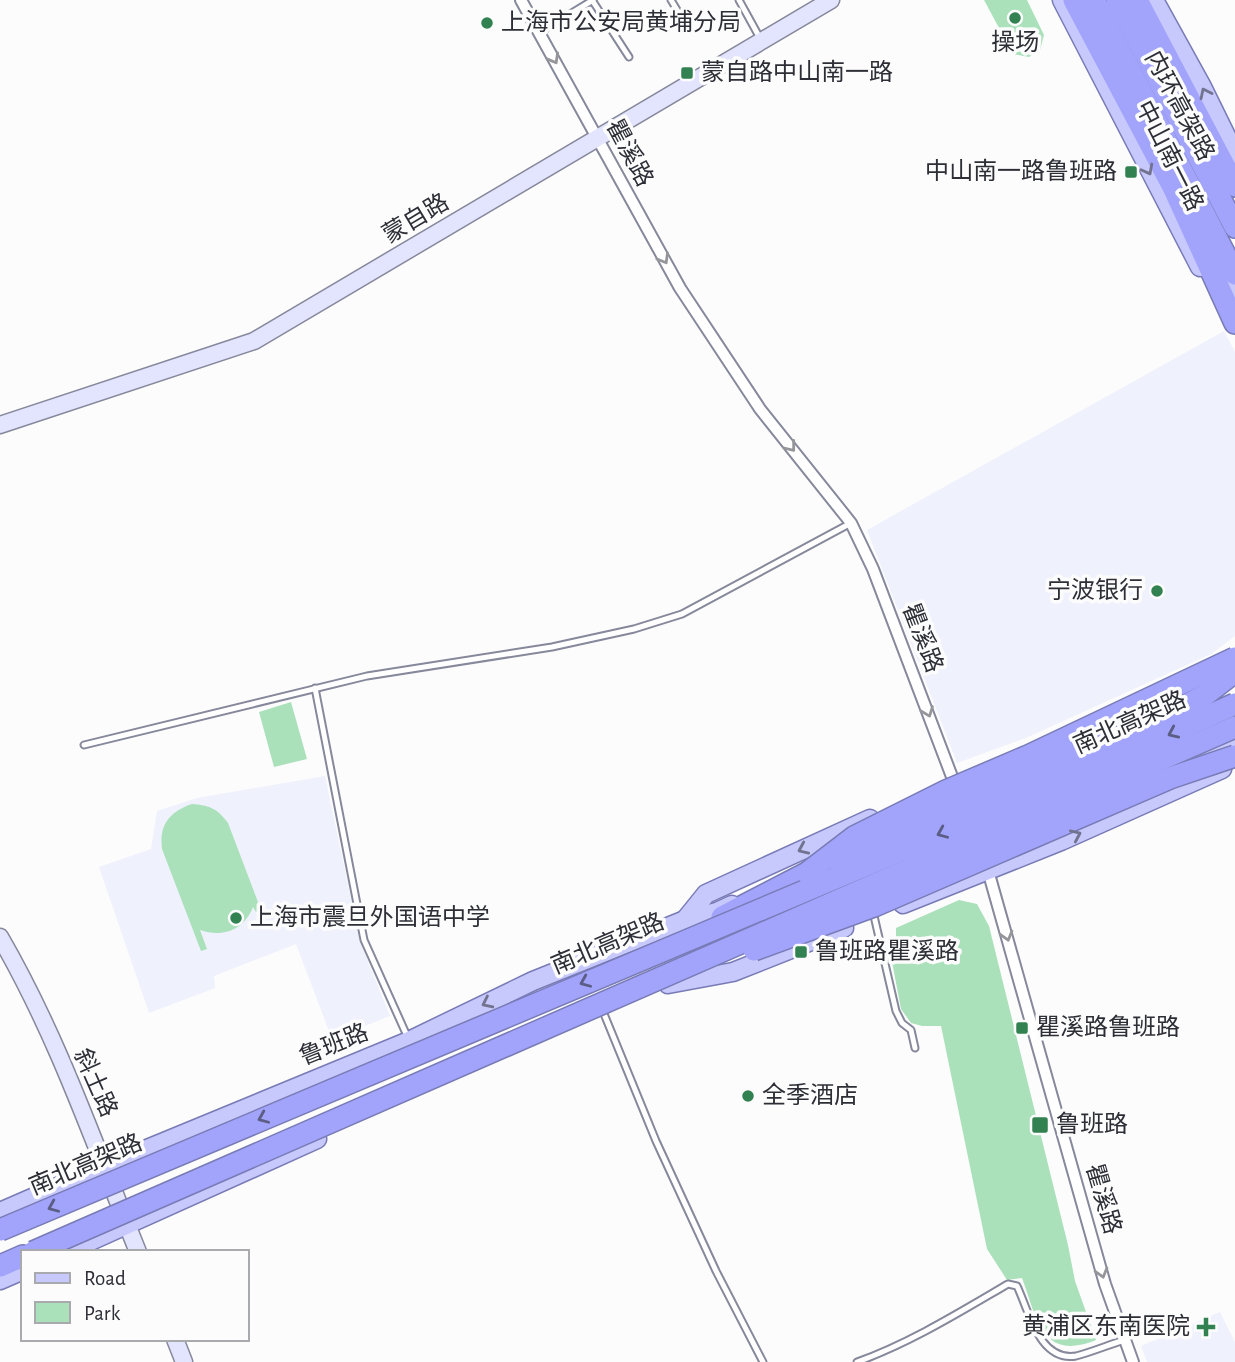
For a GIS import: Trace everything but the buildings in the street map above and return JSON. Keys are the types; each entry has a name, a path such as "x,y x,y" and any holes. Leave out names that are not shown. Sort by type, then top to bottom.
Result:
{"highway":[{"path":"1074,0 1173,187 1235,323"},
{"name":"内环高架路","path":"1094,0 1235,274"},
{"name":"内环高架路","path":"1117,0 1235,227"},
{"path":"1127,0 1154,71"},
{"path":"1137,0 1235,186"},
{"path":"648,956 807,873 1160,719 1205,695 1232,668"},
{"name":"南北高架路","path":"0,1230 1035,793 1235,704"},
{"name":"南北高架路","path":"38,1250 663,981 1235,727"},
{"path":"663,981 874,906 1170,778 1235,756"},
{"path":"0,1266 21,1257"}],"main road":[{"name":"中山南一路","path":"1062,0 1144,163 1235,333"},
{"name":"中山南一路","path":"1086,0 1235,294"},
{"path":"1127,0 1235,206"},
{"path":"1154,0 1235,154"},
{"name":"鲁班路","path":"0,1212 409,1041 533,981 685,920 717,912 957,788 1085,743 1232,668"},
{"path":"71,1250 663,981 1235,741"},
{"path":"663,981 733,972 1061,841 1235,764"},
{"path":"0,1280 21,1271"}],"street":[{"name":"瞿溪路","path":"521,0 680,288 761,409 851,523 873,569 988,870 1105,1284 1133,1362"},
{"name":"蒙自路","path":"0,425 254,341 831,0"},
{"name":"斜土路","path":"0,937 23,979 90,1126 137,1250"},
{"path":"176,1341 184,1362"}],"lane":[{"path":"539,33 592,0 629,57"},
{"path":"671,0 688,28"},
{"path":"739,0 761,41"},
{"path":"84,745 367,676 552,647 635,629 682,614 851,523"},
{"path":"315,688 364,940 409,1041"},
{"path":"874,916 896,1011 902,1023 911,1030 915,1048"},
{"path":"602,1009 656,1141 716,1271 762,1362"},
{"path":"857,1362 875,1356 944,1321 1008,1284 1017,1286 1041,1340 1052,1352 1075,1356 1124,1340"}],"shaded area":[{"path":"1224,331 1235,352 1235,636 1211,654 1028,737 957,763 867,530"},
{"name":"上海市震旦外国语中学","path":"325,776 360,942 390,1016 332,1039 296,944 214,976 215,988 149,1013 99,867 151,849 157,811 197,798"},
{"name":"黄浦区东南医院","path":"1220,1312 1235,1342 1235,1362 1147,1362 1141,1346"}],"green space":[{"name":"操场","path":"984,0 1027,0 1044,35 1040,50 1029,57 1013,54"},
{"path":"291,702 307,759 274,767 259,712"},
{"path":"192,804 213,809 228,823 261,910 256,912 253,907 244,921 232,930 217,933 200,930 207,949 201,951 161,841 167,820 177,811"},
{"path":"959,900 977,904 989,926 1075,1281 1096,1340 1078,1345 1063,1345 1052,1341 1038,1321 1022,1278 1007,1280 987,1249 941,1026 911,1023 901,1009 889,946 896,941 896,928"}],"place":[{"name":"操场","path":"1015,18"},
{"name":"上海市公安局黄埔分局","path":"487,23"},
{"name":"蒙自路中山南一路","path":"687,73"},
{"name":"中山南一路鲁班路","path":"1131,172"},
{"name":"宁波银行","path":"1157,591"},
{"name":"上海市震旦外国语中学","path":"236,918"},
{"name":"鲁班路瞿溪路","path":"801,952"},
{"name":"瞿溪路鲁班路","path":"1022,1028"},
{"name":"全季酒店","path":"748,1096"},
{"name":"鲁班路","path":"1040,1125"},
{"name":"黄浦区东南医院","path":"1206,1327"}]}
